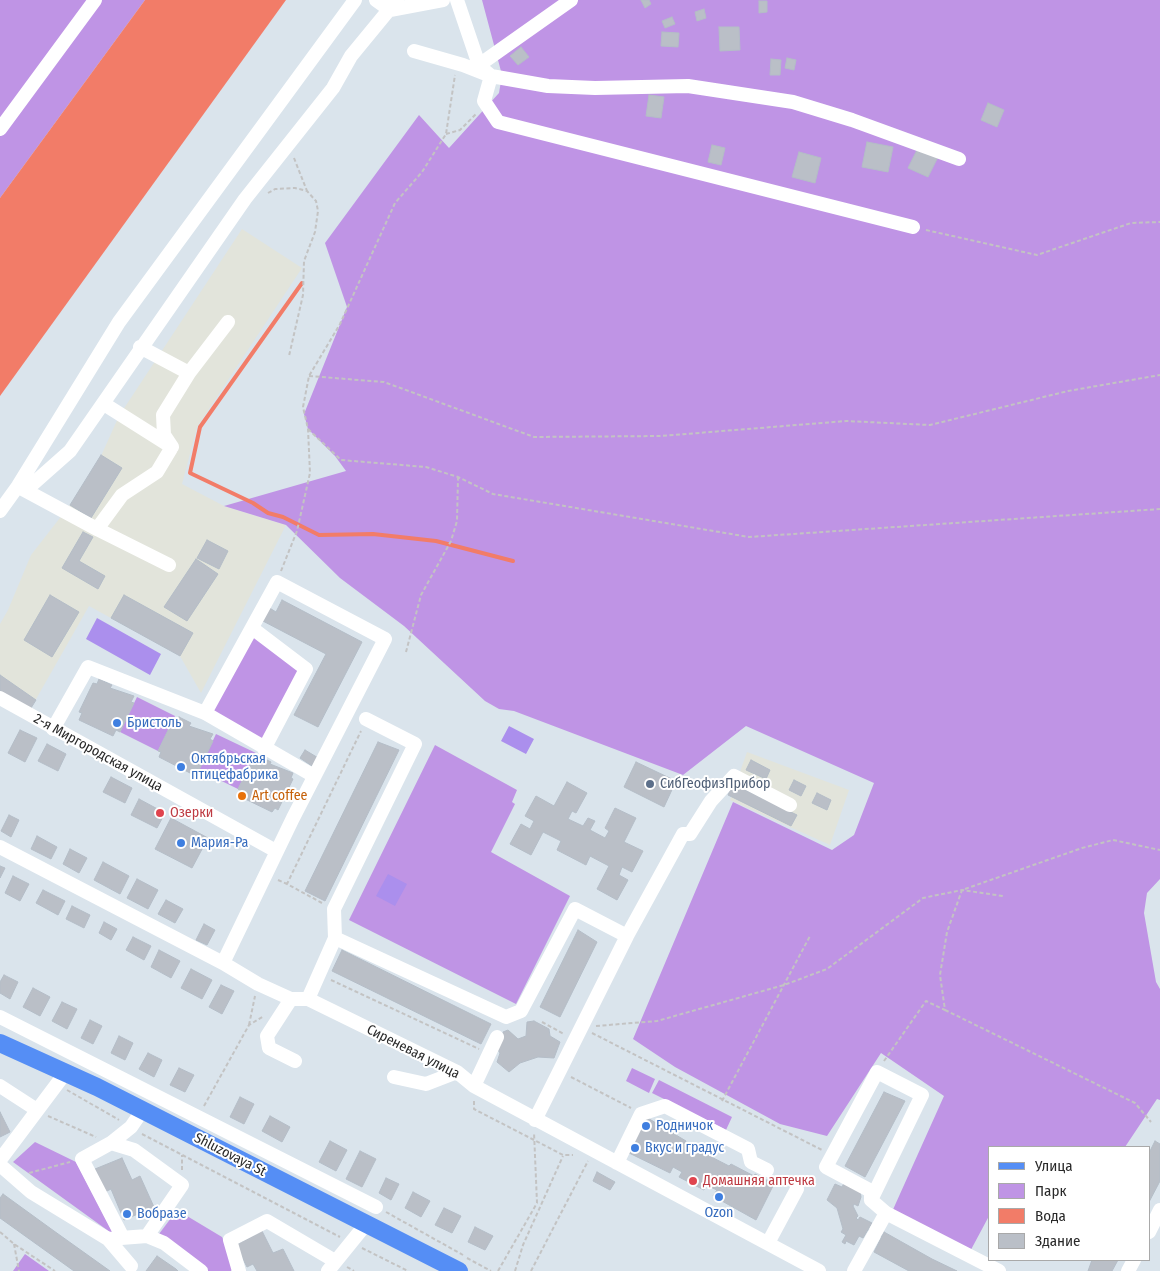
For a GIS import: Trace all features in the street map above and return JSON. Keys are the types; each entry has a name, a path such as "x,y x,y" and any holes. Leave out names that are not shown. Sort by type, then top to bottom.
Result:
{"main road":[{"name":"Shluzovaya St","path":"0,1043 62,1079 142,1111 458,1271"}],"street":[{"path":"0,129 95,0"},
{"path":"22,488 119,322 355,0"},
{"path":"376,0 393,5 443,0"},
{"path":"457,0 479,65 491,76"},
{"path":"479,65 571,0"},
{"path":"0,511 22,488 70,451 104,404 140,347 245,199 333,88 351,56 393,5"},
{"path":"414,51 456,63 491,76 548,86 586,88 688,86 793,102 852,120 959,159"},
{"path":"491,76 484,100 498,122 913,227"},
{"path":"172,447 164,435 163,414 189,373 228,322"},
{"path":"140,347 189,373"},
{"path":"104,404 172,447"},
{"path":"97,529 122,495 157,472 172,447"},
{"path":"22,488 97,529 170,565"},
{"path":"205,713 277,582 385,639 276,851 223,963"},
{"path":"252,628 306,669 264,748"},
{"path":"53,729 88,667 205,713 314,776"},
{"name":"2-я Миргородская улица","path":"0,698 276,851"},
{"path":"308,999 336,938 334,909 416,744 366,719"},
{"path":"535,1120 628,936 684,834 690,834 711,801 734,776 790,805"},
{"name":"Сиреневая улица","path":"0,847 223,963 258,984 291,999 308,999 457,1072 474,1086 535,1120 819,1271"},
{"path":"474,1086 506,1017 521,1011 575,909 628,936"},
{"path":"336,938 506,1017"},
{"path":"291,999 267,1036 269,1048 295,1062"},
{"path":"0,1017 376,1207"},
{"path":"394,1078 426,1084 457,1072"},
{"path":"871,1200 922,1095 877,1072 826,1167 870,1190 871,1200 886,1213 999,1271"},
{"path":"0,1160 62,1079"},
{"path":"0,1086 37,1110"},
{"path":"617,1163 641,1114 665,1106 748,1149 751,1162 767,1170"},
{"path":"131,1266 115,1238 82,1158 111,1143 131,1127 142,1111"},
{"path":"111,1143 134,1150 182,1185 148,1236"},
{"path":"0,1165 12,1177 115,1238 148,1236 164,1243 200,1271"},
{"path":"768,1243 797,1189"},
{"path":"1150,1230 1160,1210"},
{"path":"854,1271 886,1213"},
{"path":"239,1271 230,1240 267,1221 332,1266 352,1244 366,1224"}],"path":[{"path":"277,582 297,531 310,473 308,429 303,407 308,376 340,324 395,203 422,172 446,134 456,63"},
{"path":"446,134 460,130 474,118 484,100"},
{"path":"289,356 303,295 304,261 315,232 318,210 316,201 307,191 296,167 292,149 296,135"},
{"path":"267,193 275,189 295,188 307,191"},
{"path":"913,227 1037,255 1131,223 1160,222"},
{"path":"308,376 384,382 534,437 661,436 846,421 930,425 1068,391 1160,375"},
{"path":"308,429 341,460 426,467 458,477 493,494 749,537 1160,509"},
{"path":"406,652 420,595 448,549 457,521 458,477"},
{"path":"334,909 287,884 366,719"},
{"path":"578,1033 657,1021 784,985 827,969 923,898 962,890 1082,848 1113,840 1160,850"},
{"path":"962,890 1003,896"},
{"path":"945,1010 940,975 947,932 962,890"},
{"path":"722,1101 810,936"},
{"path":"319,974 490,1055"},
{"path":"198,1118 249,1025 258,984"},
{"path":"877,1072 926,1000 1135,1103 1151,1122"},
{"path":"249,1025 266,1015"},
{"path":"542,1022 578,1033 832,1155"},
{"path":"560,1071 641,1114"},
{"path":"62,1079 131,1127 352,1244 408,1271"},
{"path":"37,1110 111,1143"},
{"path":"498,1271 537,1203 535,1120"},
{"path":"531,1271 592,1154"},
{"path":"515,1271 523,1244 563,1155"},
{"path":"12,1177 82,1158"},
{"path":"376,1207 491,1271"},
{"path":"0,1232 14,1244 55,1271"},
{"path":"14,1244 19,1271"}],"shaded area":[{"path":"242,229 302,268 197,427 182,484 224,506 286,525 201,693 180,656 89,606 31,708 0,691 0,624 8,610 31,555 70,505 101,456 119,416"},
{"path":"97,618 161,654 150,675 86,639"},
{"path":"509,726 534,739 526,754 501,741"},
{"path":"747,752 849,790 830,845 730,800"},
{"path":"388,874 407,884 395,906 376,896"}],"green space":[{"path":"0,0 145,0 0,198"},
{"path":"482,0 1160,0 1160,879 1147,893 1144,913 1156,982 1160,989 1160,1100 1157,1099 1126,1146 988,1146 988,1218 966,1259 891,1214 944,1096 881,1053 827,1136 780,1124 675,1067 633,1039 733,802 832,850 854,835 874,783 746,726 683,775 514,711 499,709 485,701 404,626 340,578 286,525 224,506 346,471 335,456 308,429 304,414 347,307 325,243 419,115 449,148 499,93 502,75"},
{"path":"252,628 306,669 264,749 205,713"},
{"path":"137,697 175,716 158,751 120,732"},
{"path":"216,734 256,753 238,789 199,770"},
{"path":"435,745 517,790 512,802 515,804 491,852 570,896 516,1004 349,920"},
{"path":"632,1068 655,1079 649,1093 626,1081"},
{"path":"659,1080 732,1117 726,1130 652,1093"},
{"path":"35,1142 76,1162 114,1235 13,1162"},
{"path":"177,1210 222,1237 235,1264 231,1271 206,1271 159,1234"},
{"path":"25,1254 49,1271 13,1271"}],"water":[{"path":"145,0 286,0 0,396 0,198"}],"building":[{"path":"641,0 649,0 651,4 645,8"},
{"path":"759,1 767,1 767,12 759,13"},
{"path":"704,9 706,18 697,21 695,12"},
{"path":"672,17 675,24 665,28 662,21"},
{"path":"719,27 739,27 740,50 720,51"},
{"path":"662,32 679,33 678,47 661,46"},
{"path":"521,47 529,57 518,65 510,56"},
{"path":"787,58 796,60 794,70 785,68"},
{"path":"771,59 781,60 780,75 770,75"},
{"path":"649,95 664,97 661,118 646,116"},
{"path":"988,103 1004,110 997,127 981,120"},
{"path":"867,142 893,147 888,172 862,167"},
{"path":"712,145 725,148 721,165 708,162"},
{"path":"918,148 938,157 928,177 908,168"},
{"path":"799,152 821,158 815,183 792,177"},
{"path":"101,455 122,468 91,518 70,505"},
{"path":"83,532 93,537 79,561 105,576 98,589 62,568"},
{"path":"207,540 228,551 219,569 197,558"},
{"path":"196,559 218,574 187,621 164,607"},
{"path":"50,595 79,612 52,657 24,640"},
{"path":"124,595 193,633 180,656 111,618"},
{"path":"282,600 362,642 318,727 294,715 326,654 261,620 268,607 276,612"},
{"path":"0,675 36,700 31,708 0,691"},
{"path":"99,679 112,685 110,688 134,696 131,702 134,703 120,732 116,730 113,736 79,720 82,713 79,712 93,683 97,684"},
{"path":"179,717 191,723 189,726 213,734 210,739 213,741 199,770 195,768 192,774 159,757 161,752 158,751 173,720 176,722"},
{"path":"20,730 37,738 25,762 8,753"},
{"path":"378,742 399,750 325,901 305,891"},
{"path":"47,744 66,754 58,771 38,761"},
{"path":"305,750 320,759 315,768 300,758"},
{"path":"259,756 271,762 270,764 293,773 291,778 293,779 278,810 275,808 272,812 239,796 241,791 238,789 253,759 256,761"},
{"path":"751,760 770,770 766,779 746,770"},
{"name":"СибГеофизПрибор","path":"636,762 676,781 664,807 624,787"},
{"path":"111,777 132,788 125,803 103,792"},
{"path":"794,780 806,786 801,796 789,790"},
{"path":"567,782 587,793 576,813 572,811 568,819 583,826 588,818 595,821 590,830 605,838 609,831 605,828 615,808 636,818 624,842 643,851 632,872 622,867 619,875 628,880 617,900 597,889 609,866 590,856 586,865 557,850 561,841 543,832 531,855 510,844 521,824 530,829 534,821 525,816 536,796 554,806"},
{"path":"733,784 797,815 791,826 728,795"},
{"path":"817,793 831,800 827,810 812,803"},
{"path":"139,799 165,813 157,828 131,815"},
{"path":"9,815 19,820 11,837 1,831"},
{"name":"Мария-Ра","path":"171,818 208,838 192,868 155,849"},
{"path":"37,836 57,847 51,859 31,849"},
{"path":"70,849 87,858 79,873 63,864"},
{"path":"103,862 129,876 120,894 94,880"},
{"path":"0,866 5,868 0,878"},
{"path":"13,876 29,884 20,901 5,893"},
{"path":"137,879 158,890 148,909 127,898"},
{"path":"43,890 65,901 58,915 36,903"},
{"path":"166,900 183,909 175,923 158,914"},
{"path":"72,906 90,915 84,928 66,919"},
{"path":"104,922 117,929 111,940 99,933"},
{"path":"204,924 215,930 207,945 196,940"},
{"path":"578,930 597,942 560,1017 540,1007"},
{"path":"133,937 151,946 144,960 126,950"},
{"path":"159,950 180,961 171,978 151,967"},
{"path":"342,950 491,1024 481,1044 332,971"},
{"path":"191,969 212,980 202,999 181,988"},
{"path":"4,975 18,982 10,999 0,993 0,982"},
{"path":"221,985 234,991 222,1014 209,1007"},
{"path":"33,988 50,997 40,1016 23,1007"},
{"path":"62,1002 77,1009 67,1029 52,1021"},
{"path":"90,1020 102,1026 93,1044 81,1038"},
{"path":"534,1021 549,1029 550,1036 560,1042 554,1058 538,1057 520,1063 509,1072 497,1062 500,1053 496,1047 503,1032 508,1030 518,1039 526,1036 527,1022"},
{"path":"119,1036 133,1043 125,1060 111,1053"},
{"path":"148,1053 162,1060 154,1077 139,1069"},
{"path":"179,1068 194,1075 185,1092 170,1085"},
{"path":"884,1092 905,1101 865,1177 845,1166"},
{"path":"240,1097 254,1104 244,1124 230,1117"},
{"path":"0,1112 10,1132 0,1137"},
{"path":"270,1116 290,1127 282,1142 262,1131"},
{"path":"646,1117 686,1141 684,1145 688,1148 690,1146 729,1166 731,1164 774,1184 756,1220 713,1196 717,1190 706,1185 704,1190 679,1177 682,1172 673,1167 670,1173 627,1152"},
{"path":"330,1141 347,1150 336,1171 319,1162"},
{"path":"1155,1141 1160,1144 1160,1181 1150,1200 1150,1151"},
{"path":"360,1151 376,1159 362,1187 346,1179"},
{"path":"122,1158 132,1180 140,1176 154,1207 124,1220 111,1189 105,1192 95,1169"},
{"path":"597,1172 615,1182 610,1190 593,1181"},
{"path":"386,1178 399,1184 391,1200 379,1193"},
{"path":"844,1183 860,1191 861,1197 858,1206 854,1204 853,1206 858,1216 856,1218 858,1220 860,1217 872,1223 863,1238 859,1236 854,1245 846,1241 845,1244 842,1242 846,1235 841,1232 843,1229 837,1208 827,1200 835,1184 842,1187"},
{"path":"413,1192 430,1201 421,1217 405,1208"},
{"path":"3,1194 110,1271 74,1271 0,1218 0,1198"},
{"path":"444,1208 461,1216 452,1233 435,1225"},
{"path":"475,1227 493,1236 485,1250 468,1242"},
{"path":"262,1231 273,1253 283,1249 294,1271 257,1271 253,1264 247,1267 236,1245"},
{"path":"884,1232 957,1271 909,1271 874,1252"},
{"path":"157,1256 176,1269 178,1271 146,1271"},
{"path":"1092,1261 1117,1261 1112,1271 1088,1271"}],"waterway":[{"path":"302,283 200,427 190,473 253,503 268,513 283,517 319,535 373,534 436,541 513,561"}],"place":[{"name":"Бристоль","path":"117,723"},
{"name":"Октябрьская птицефабрика","path":"181,767"},
{"name":"СибГеофизПрибор","path":"650,784"},
{"name":"Art coffee","path":"242,796"},
{"name":"Озерки","path":"160,813"},
{"name":"Мария-Ра","path":"181,843"},
{"name":"Родничок","path":"646,1126"},
{"name":"Вкус и градус","path":"635,1148"},
{"name":"Домашняя аптечка","path":"693,1181"},
{"name":"Ozon","path":"719,1197"},
{"name":"Вобразе","path":"127,1214"}]}
